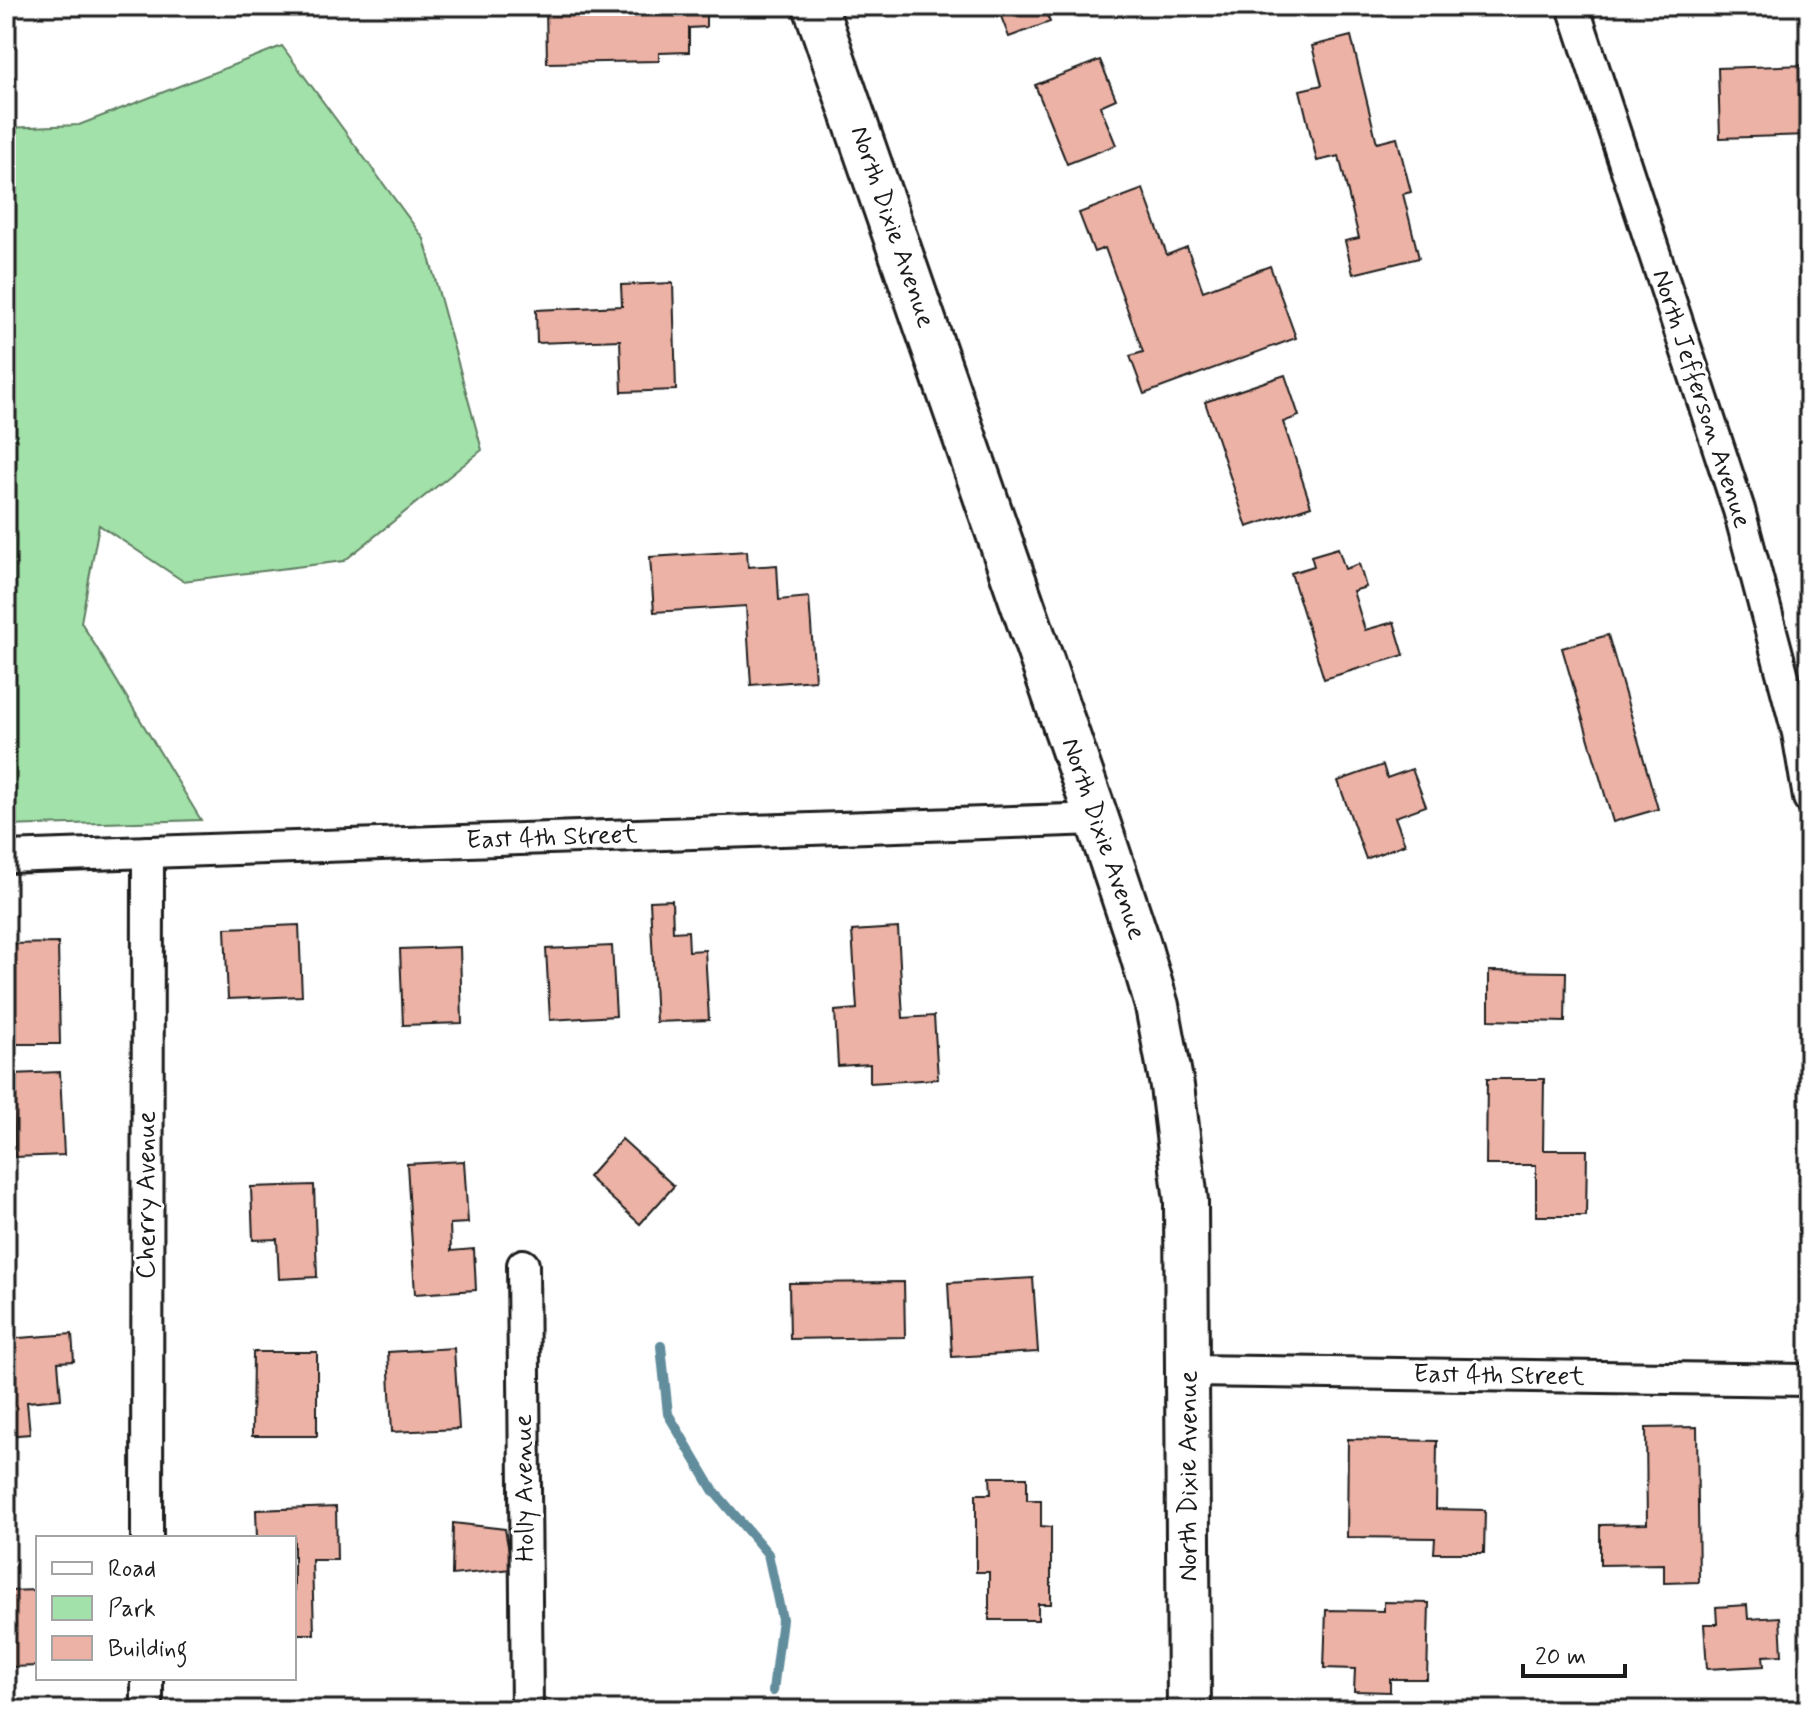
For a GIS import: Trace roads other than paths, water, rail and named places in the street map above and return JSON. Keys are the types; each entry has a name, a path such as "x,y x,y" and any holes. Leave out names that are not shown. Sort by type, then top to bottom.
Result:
{"street":[{"name":"North Dixie Avenue","path":"815,6 1097,819 1153,992 1172,1086 1186,1201 1189,1710"},
{"name":"North Jefferson Avenue","path":"1573,6 1739,510 1798,733 1809,798"},
{"name":"East 4th Street","path":"6,857 1097,819"},
{"name":"Cherry Avenue","path":"147,1536 148,852"},
{"name":"Holly Avenue","path":"523,1265 527,1710"},
{"name":"East 4th Street","path":"1189,1371 1809,1380"},
{"path":"147,1680 147,1710"}],"waterway":[{"path":"661,1346 668,1414 713,1490 768,1554 782,1619 773,1691"}]}
